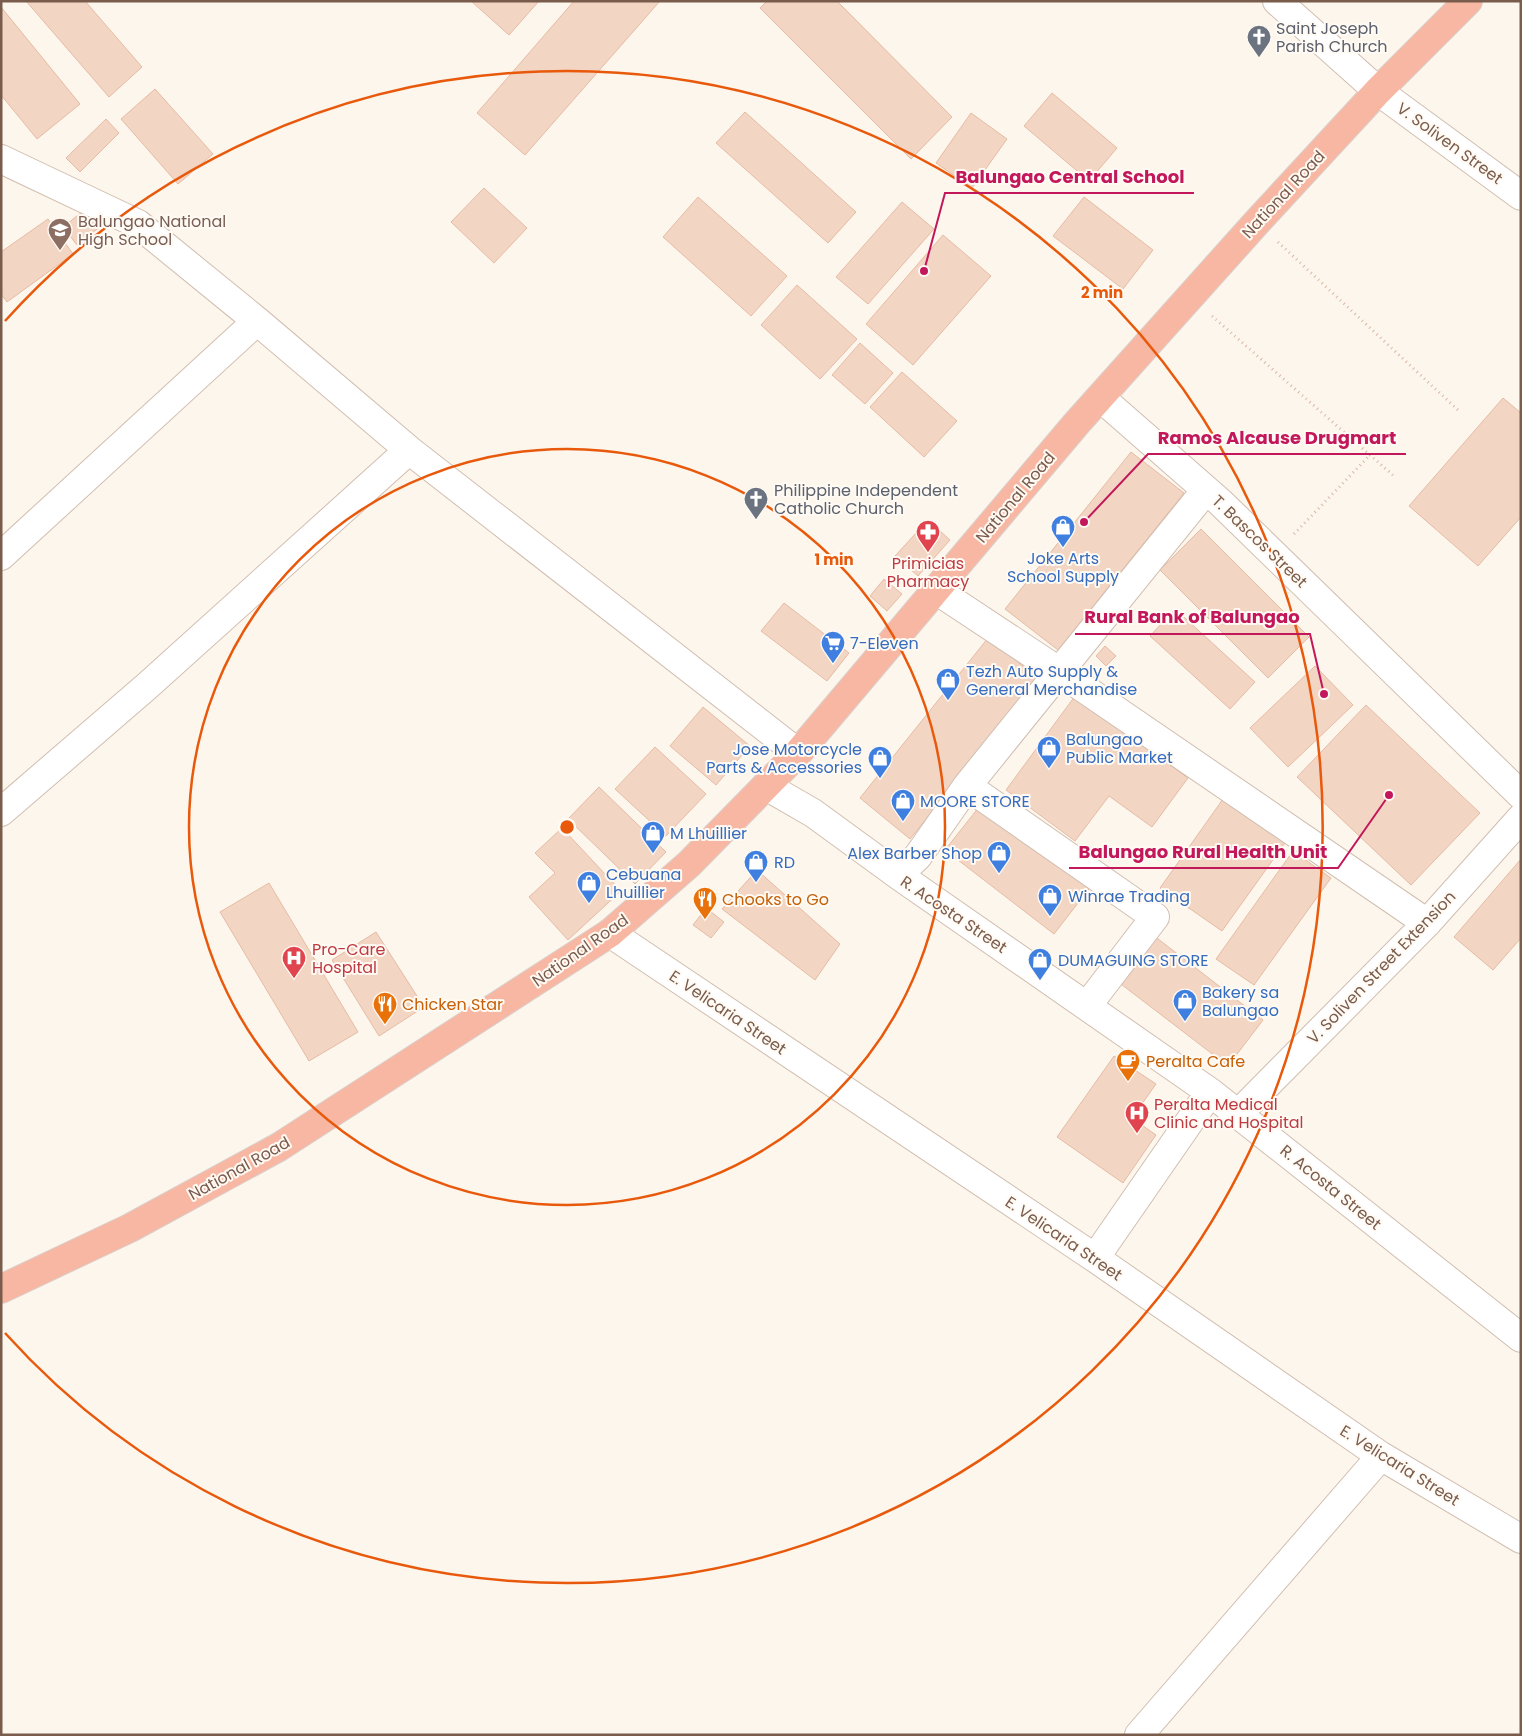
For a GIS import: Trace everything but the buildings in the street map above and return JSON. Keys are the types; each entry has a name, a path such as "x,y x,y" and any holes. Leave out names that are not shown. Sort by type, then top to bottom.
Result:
{"highway":[{"name":"National Road","path":"1,1288 130,1228 279,1147 610,933 689,864 798,753 1076,424 1257,222 1378,91 1468,1"}],"street":[{"name":"V. Soliven Street","path":"1276,1 1378,91 1521,196"},
{"path":"1,159 138,224 257,321 409,450 798,753"},
{"path":"1,556 257,321"},
{"name":"T. Bascos Street","path":"1101,398 1206,490 1274,554 1521,795"},
{"path":"1,812 154,680 409,450"},
{"path":"898,875 918,856 967,786 1206,490"},
{"path":"936,590 1060,672 1427,923"},
{"name":"R. Acosta Street","path":"766,786 813,813 898,875 1210,1092 1521,1338"},
{"path":"967,786 1155,917 1088,1006"},
{"name":"V. Soliven Street Extension","path":"1238,1113 1427,923 1521,818"},
{"name":"E. Velicaria Street","path":"610,933 1095,1258 1381,1456 1521,1539"},
{"path":"1095,1258 1210,1092"},
{"path":"1139,1735 1381,1456"}],"path":[{"path":"1257,222 1458,411"},
{"path":"1191,296 1395,477"},
{"path":"1274,554 1370,455"}],"place":[{"name":"Saint Joseph Parish Church","path":"1259,58"},
{"name":"Balungao National High School","path":"60,251"},
{"name":"Balungao Central School","path":"924,271"},
{"name":"Philippine Independent Catholic Church","path":"756,520"},
{"name":"Ramos Alcause Drugmart","path":"1084,522"},
{"name":"Joke Arts School Supply","path":"1063,548"},
{"name":"Primicias Pharmacy","path":"928,553"},
{"name":"7-Eleven","path":"833,664"},
{"name":"Rural Bank of Balungao","path":"1324,694"},
{"name":"Tezh Auto Supply & General Merchandise","path":"948,701"},
{"name":"Balungao Public Market","path":"1049,769"},
{"name":"Jose Motorcycle Parts & Accessories","path":"880,779"},
{"name":"Balungao Rural Health Unit","path":"1389,795"},
{"name":"MOORE STORE","path":"903,822"},
{"name":"M Lhuillier","path":"653,854"},
{"name":"Alex Barber Shop","path":"999,874"},
{"name":"RD","path":"756,883"},
{"name":"Cebuana Lhuillier","path":"589,904"},
{"name":"Winrae Trading","path":"1050,917"},
{"name":"Chooks to Go","path":"705,920"},
{"name":"Pro-Care Hospital","path":"294,979"},
{"name":"DUMAGUING STORE","path":"1040,981"},
{"name":"Bakery sa Balungao","path":"1185,1022"},
{"name":"Chicken Star","path":"385,1025"},
{"name":"Peralta Cafe","path":"1128,1082"},
{"name":"Peralta Medical Clinic and Hospital","path":"1137,1134"}]}
